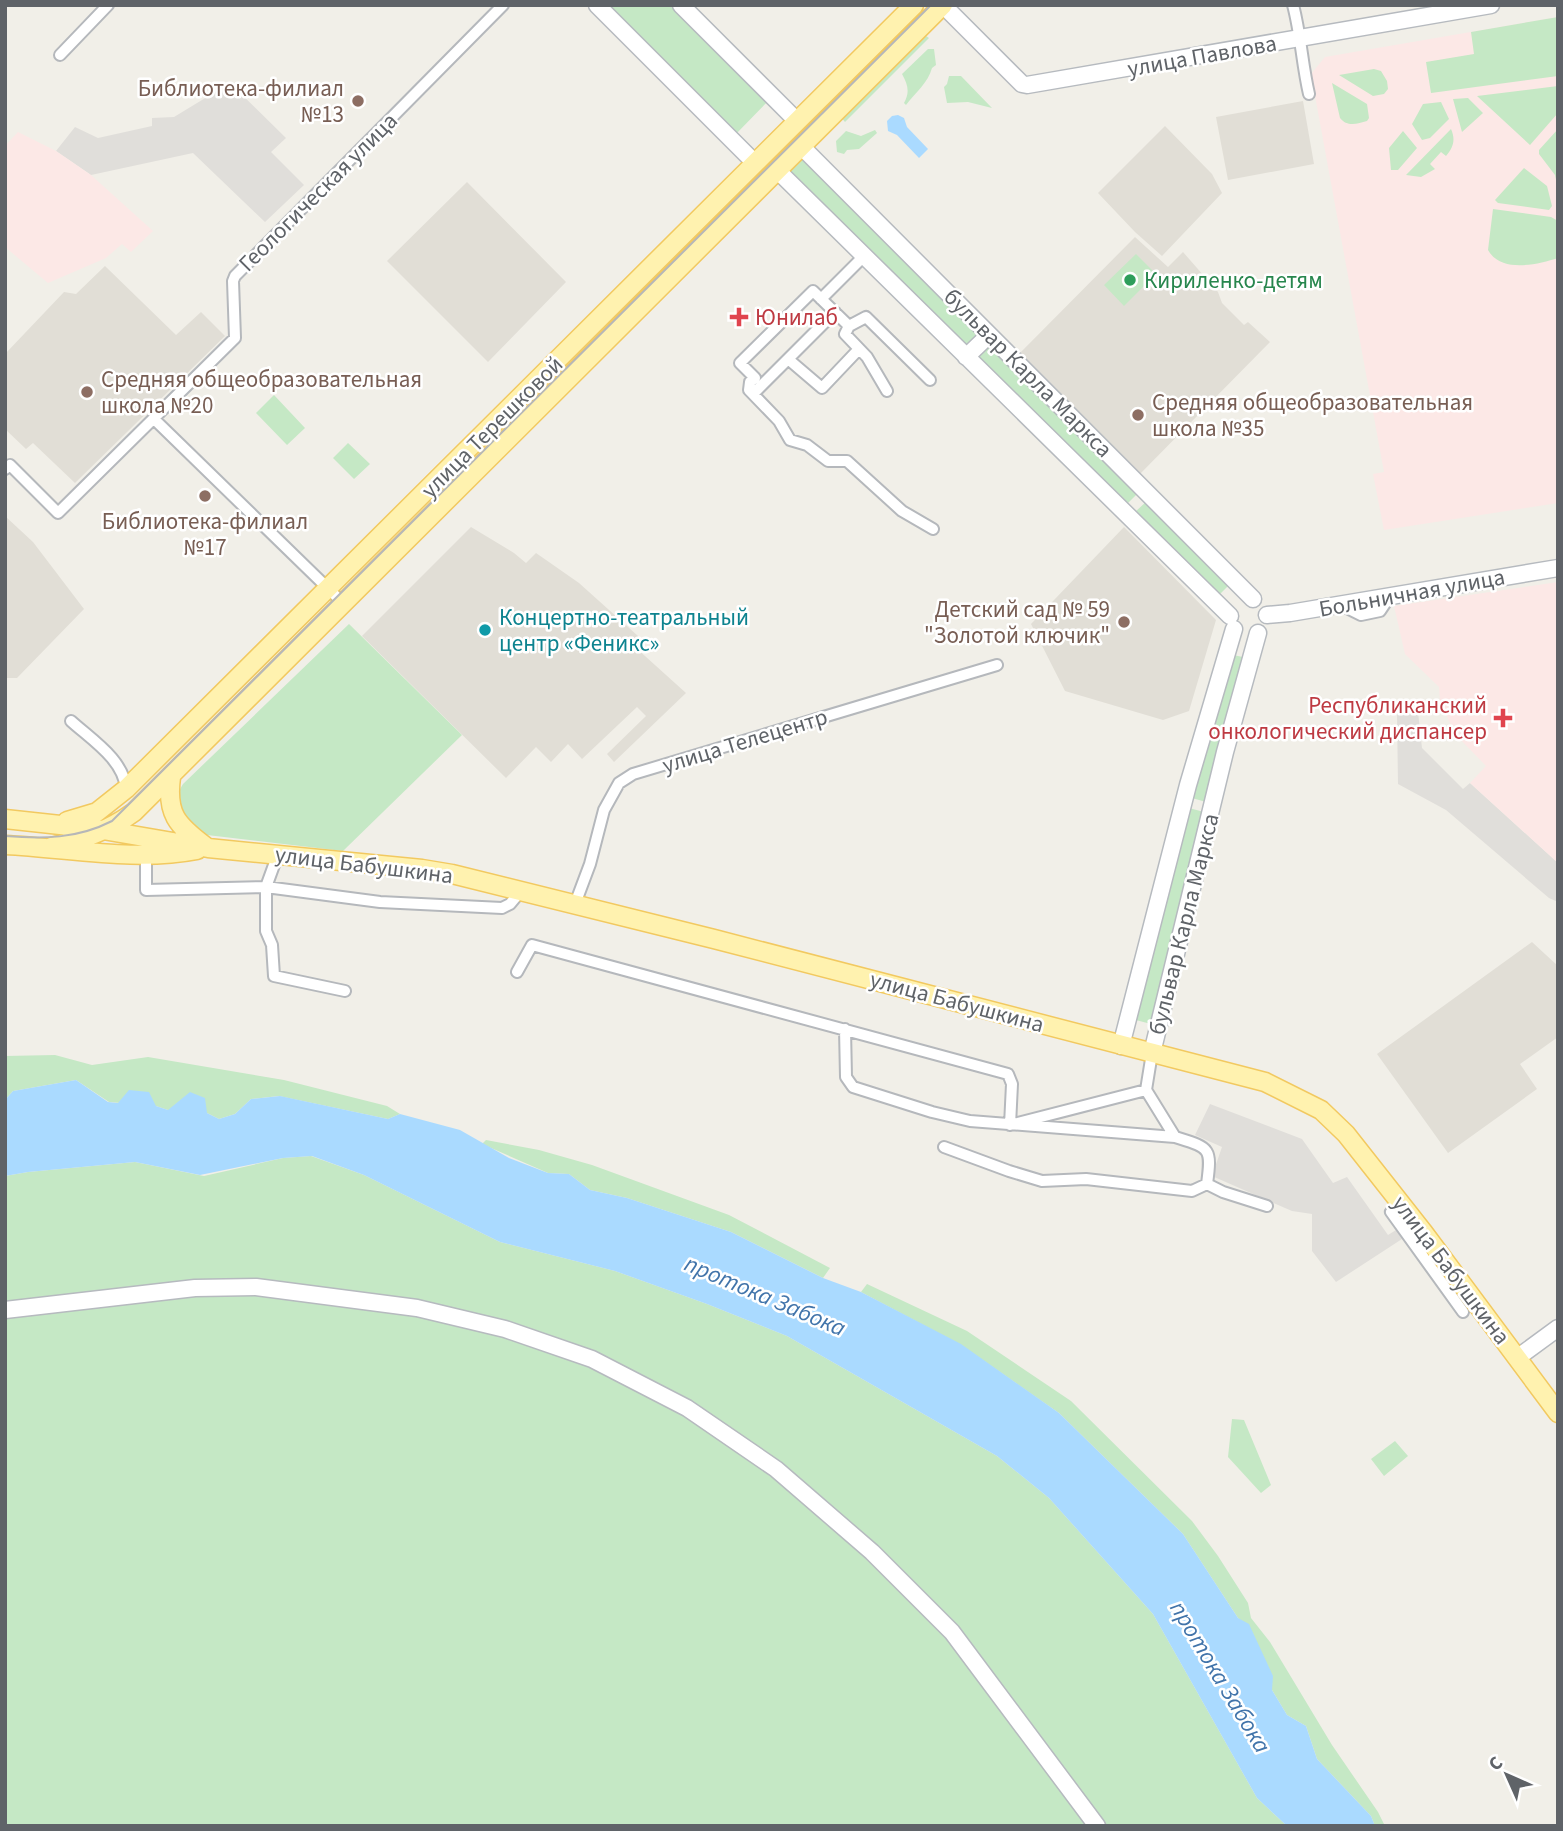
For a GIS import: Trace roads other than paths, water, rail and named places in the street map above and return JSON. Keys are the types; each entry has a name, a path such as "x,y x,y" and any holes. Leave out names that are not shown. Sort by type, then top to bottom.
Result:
{"main road":[{"name":"улица Терешковой","path":"54,823 91,815 128,788 914,5"},
{"name":"улица Терешковой","path":"107,830 134,812 171,777 943,5"},
{"path":"171,777 169,803 173,816 187,832 208,848"},
{"path":"128,788 146,855"},
{"name":"улица Бабушкина","path":"5,820 107,830 208,848 422,869 575,904 1265,1082 1321,1110 1346,1133 1558,1413"},
{"path":"51,847 82,840 107,830"},
{"name":"улица Бабушкина","path":"5,845 146,855 172,855 208,848"}],"street":[{"path":"60,55 108,5"},
{"name":"Геологическая улица","path":"5,469 10,465 58,513 236,337 235,276 503,5"},
{"path":"597,5 755,163"},
{"path":"681,5 797,121"},
{"name":"улица Павлова","path":"943,5 1023,85 1027,85 1491,5"},
{"path":"1293,5 1301,39 1308,94"},
{"name":"бульвар Карла Маркса","path":"802,147 1253,599"},
{"name":"бульвар Карла Маркса","path":"778,171 1232,622 1121,1046"},
{"path":"821,299 864,256"},
{"path":"758,381 740,363 813,290 849,326"},
{"path":"835,312 788,359 758,381 750,382 749,390 779,421 790,440 807,445 828,461 847,461 902,511 933,529"},
{"path":"887,391 867,358 845,334 849,326 866,317 930,380"},
{"path":"966,357 989,335"},
{"path":"788,359 822,388 859,349"},
{"path":"154,419 344,604"},
{"path":"1125,514 1146,492"},
{"name":"Больничная улица","path":"1267,615 1558,568"},
{"path":"1253,599 1263,605 1267,615 1265,625 1258,633 1242,635 1232,622 1231,610 1238,601 1253,599"},
{"name":"бульвар Карла Маркса","path":"1152,1054 1258,633"},
{"name":"улица Телецентр","path":"575,904 590,864 604,810 619,783 633,774 997,665"},
{"path":"71,721 118,766 128,788"},
{"path":"1184,801 1212,808"},
{"path":"146,855 146,890 266,887 380,902 502,908 510,904 520,892"},
{"path":"278,855 266,887 266,930 272,945 274,976 345,991"},
{"path":"517,972 532,945 1008,1074 1012,1084 1010,1125"},
{"path":"845,1029 846,1077 853,1087 970,1121 1175,1137 1206,1149 1210,1157 1207,1184"},
{"path":"1152,1054 1146,1090 1175,1137"},
{"path":"1010,1125 1146,1090"},
{"path":"944,1147 1042,1181 1086,1179 1192,1191 1207,1184"},
{"path":"1207,1184 1267,1206"},
{"path":"1400,1202 1391,1212 1463,1312"},
{"path":"5,1310 195,1287 257,1287 417,1308 505,1329 592,1359 687,1408 776,1469 872,1552 952,1632 1097,1826"},
{"path":"1517,1358 1558,1328"}],"water":[{"path":"898,115 904,118 907,127 928,149 919,158 897,135 888,131 887,121"},
{"name":"протока Забока","path":"76,1080 108,1102 118,1103 129,1090 149,1092 156,1106 168,1110 190,1092 205,1098 207,1113 219,1119 235,1114 251,1099 280,1096 388,1119 400,1114 460,1130 509,1158 548,1173 569,1174 590,1190 627,1198 731,1232 823,1278 861,1292 961,1344 1059,1413 1183,1534 1238,1618 1249,1624 1273,1676 1272,1690 1287,1715 1306,1726 1317,1759 1371,1816 1375,1826 1287,1826 1257,1798 1153,1614 1049,1498 997,1456 787,1336 615,1271 500,1242 364,1175 312,1156 283,1158 200,1175 135,1162 5,1176 5,1100 13,1091"}],"tram line":[{"path":"5,836 60,836 86,831 112,821 931,5"}],"place":[{"name":"Библиотека-филиал №13","path":"358,101"},
{"name":"Кириленко-детям","path":"1130,280"},
{"name":"Юнилаб","path":"739,317"},
{"name":"Средняя общеобразовательная школа №20","path":"87,392"},
{"name":"Средняя общеобразовательная школа №35","path":"1138,415"},
{"name":"Библиотека-филиал №17","path":"205,496"},
{"name":"Детский сад № 59 \"Золотой ключик\"","path":"1124,622"},
{"name":"Концертно-театральный центр «Феникс»","path":"485,630"},
{"name":"Республиканский онкологический диспансер","path":"1503,718"}]}
